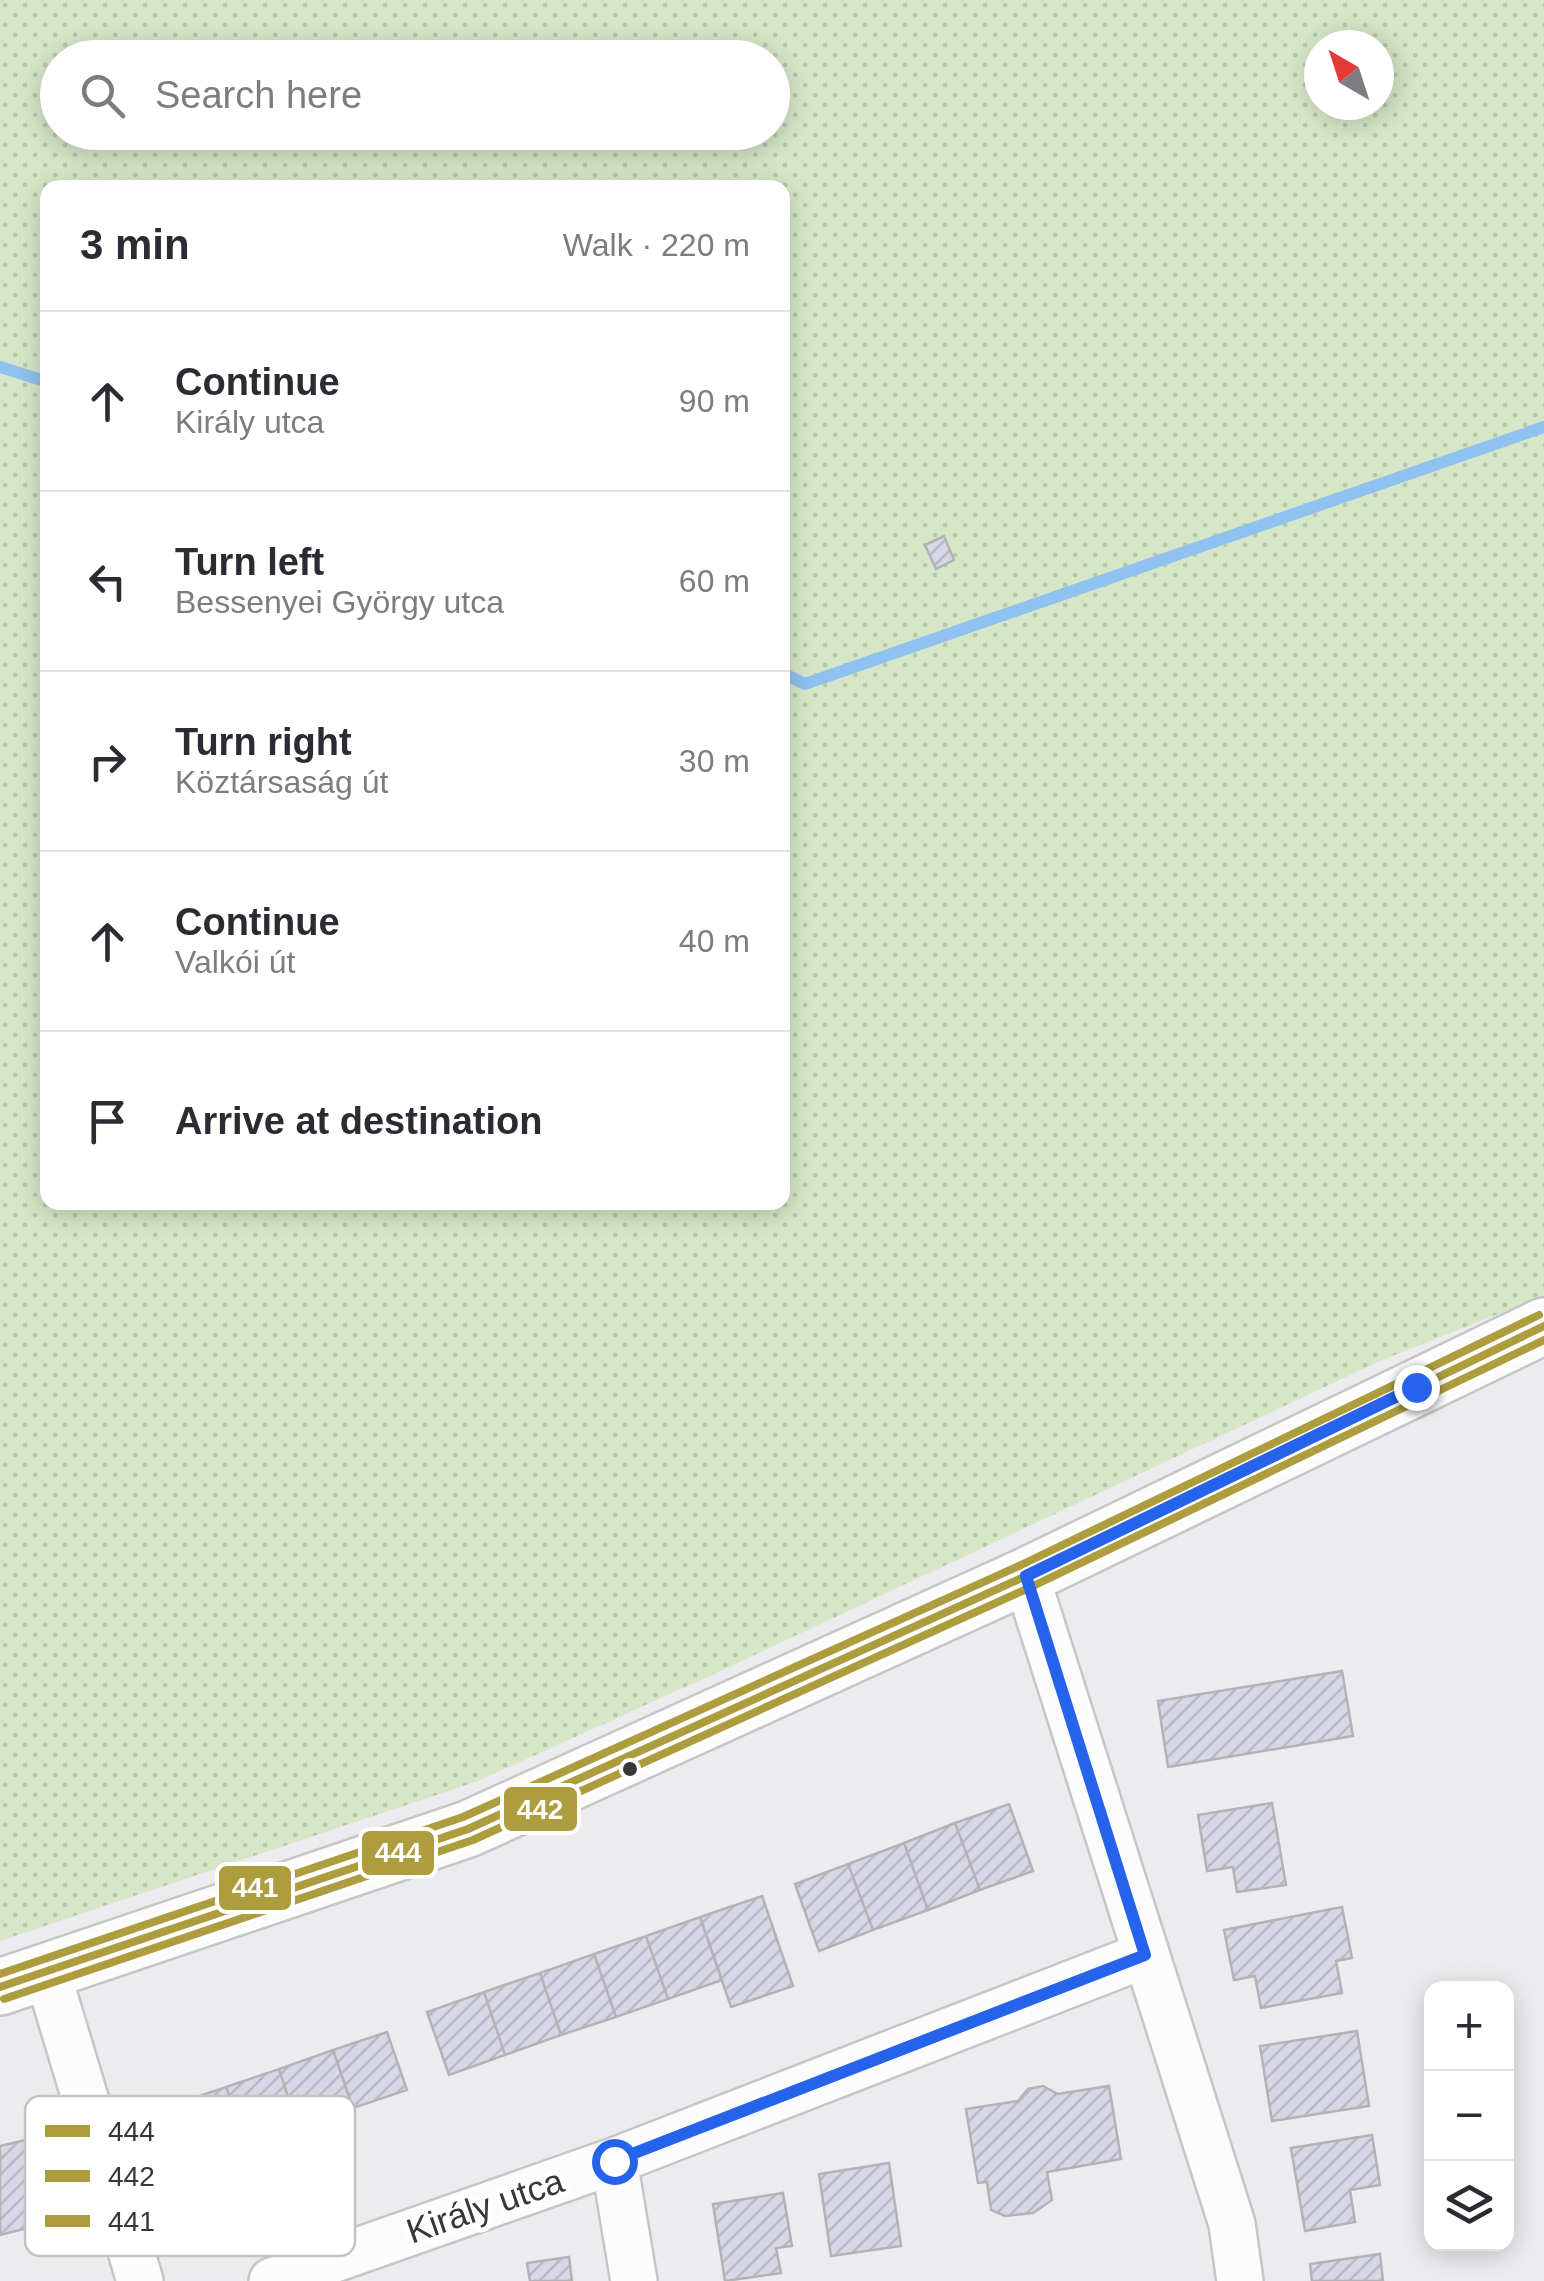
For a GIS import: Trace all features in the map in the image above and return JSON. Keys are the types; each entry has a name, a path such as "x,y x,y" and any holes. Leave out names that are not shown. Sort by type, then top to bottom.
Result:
{"main road":[{"path":"24,1980 468,1829 1026,1576 1544,1326"}],"street":[{"path":"1026,1576 1232,2224 1240,2281"},
{"name":"Király utca","path":"355,2252 614,2161 1145,1955"},
{"path":"24,1980 69,2096"},
{"path":"614,2161 634,2281"},
{"path":"130,2256 140,2281"},
{"name":"Király utca","path":"272,2281 343,2256"}],"green space":[{"path":"0,0 1544,0 1544,1296 1382,1360 478,1781 0,1941"}],"building":[{"path":"944,536 954,560 936,569 925,545"},
{"path":"1342,1671 1353,1736 1168,1767 1158,1701"},
{"path":"1272,1803 1286,1885 1237,1892 1233,1867 1207,1871 1198,1815"},
{"path":"1009,1804 1033,1871 980,1890 955,1823"},
{"path":"955,1823 980,1890 928,1910 904,1843"},
{"path":"904,1843 928,1910 873,1930 848,1864"},
{"path":"848,1864 873,1930 819,1951 795,1884"},
{"path":"762,1896 793,1986 731,2007 700,1917"},
{"path":"1342,1907 1352,1958 1336,1961 1342,1993 1261,2008 1255,1976 1234,1980 1224,1930"},
{"path":"700,1917 722,1980 668,1999 646,1936"},
{"path":"646,1936 668,1999 616,2017 594,1954"},
{"path":"594,1954 616,2017 561,2035 540,1973"},
{"path":"540,1973 561,2035 505,2055 484,1992"},
{"path":"484,1992 505,2055 449,2075 427,2012"},
{"path":"1357,2031 1369,2106 1272,2121 1260,2046"},
{"path":"387,2032 407,2090 355,2107 355,2096 349,2096 333,2050"},
{"path":"333,2050 349,2096 288,2096 279,2069"},
{"path":"279,2069 288,2096 229,2096 226,2087"},
{"path":"1043,2086 1058,2094 1109,2086 1121,2159 1047,2172 1052,2200 1033,2213 1005,2216 991,2210 987,2182 978,2183 966,2109 1018,2101 1028,2089"},
{"path":"226,2087 229,2096 199,2096"},
{"path":"1372,2135 1380,2185 1350,2190 1355,2222 1305,2231 1291,2148"},
{"path":"25,2140 25,2229 0,2235 0,2146"},
{"path":"889,2163 901,2246 831,2256 819,2174"},
{"path":"783,2193 792,2246 776,2248 781,2273 725,2281 713,2204"},
{"path":"1380,2254 1383,2281 1312,2281 1310,2264"},
{"path":"569,2257 572,2281 530,2281 527,2263"}],"waterway":[{"path":"0,367 40,380"},
{"path":"790,677 805,684 1544,427"}],"transit line":[{"name":"441","path":"0,1974 463,1817 1021,1565 1539,1315"},
{"name":"444","path":"0,1987 468,1829 1026,1576 1544,1326"},
{"name":"442","path":"4,1999 473,1840 1031,1587 1544,1340"}],"route":[{"path":"614,2161 1145,1955 1026,1576 1416,1387"}]}
